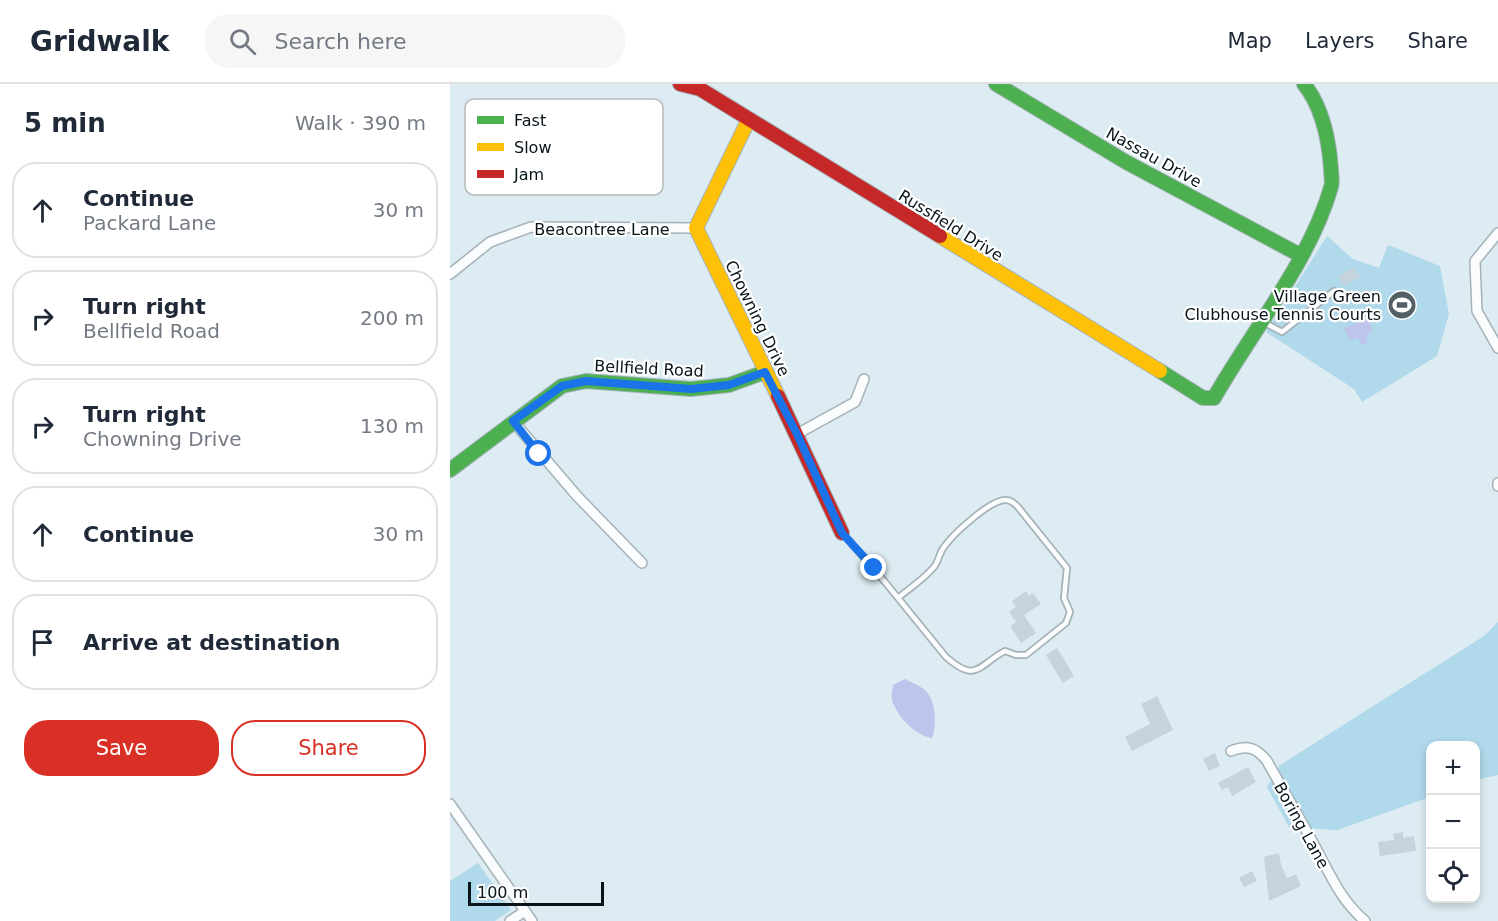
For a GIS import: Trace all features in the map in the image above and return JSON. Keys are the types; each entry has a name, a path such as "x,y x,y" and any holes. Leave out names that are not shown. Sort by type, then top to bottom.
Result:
{"street":[{"name":"Russfield Drive","path":"680,84 700,89 1203,398 1214,398 1232,366 1263,321"},
{"name":"Nassau Drive","path":"996,84 1126,162 1300,255"},
{"path":"1263,321 1312,236 1332,185 1329,140 1313,95 1304,84"},
{"path":"696,228 749,119"},
{"name":"Beacontree Lane","path":"450,274 490,242 531,227 696,228"},
{"name":"Chowning Drive","path":"696,228 797,434 842,533"},
{"path":"1498,234 1475,261 1477,311 1498,348"},
{"name":"Bellfield Road","path":"450,470 562,386 586,381 691,389 729,385 765,372"},
{"path":"797,434 855,402 864,379"},
{"path":"513,421 577,496 642,563"},
{"name":"Boring Lane","path":"1231,751 1244,746 1250,747 1267,761 1343,899 1365,921"},
{"path":"450,804 532,921"},
{"path":"510,921 525,911"}],"lane":[{"path":"1263,321 1282,332 1334,291"},
{"path":"842,533 956,666 972,671 979,670 1003,651 1026,655 1066,623 1070,612 1064,598 1067,568 1018,507 1012,501 1006,500 996,501 969,522 942,548 938,562 932,570 898,598"}],"shaded area":[{"path":"1327,236 1353,259 1379,268 1388,245 1440,266 1449,314 1437,356 1362,402 1354,389 1266,332"},
{"path":"1368,319 1373,331 1367,334 1367,344 1363,345 1357,338 1349,340 1344,328"},
{"path":"1498,622 1498,775 1480,779 1480,741 1426,741 1426,798 1337,830 1289,827 1267,787 1280,765 1484,636"},
{"path":"905,679 924,689 932,701 935,720 932,738 913,729 895,707 892,698 893,685"},
{"path":"478,863 511,910 495,921 450,921 450,881"}],"building":[{"path":"1355,267 1360,277 1343,286 1338,276"},
{"path":"1026,591 1029,596 1033,593 1041,604 1024,615 1036,633 1021,643 1010,626 1016,622 1009,612 1016,607 1012,601"},
{"path":"1057,648 1074,676 1063,683 1046,655"},
{"path":"1157,696 1173,730 1132,751 1125,737 1150,724 1141,704"},
{"path":"1215,753 1220,766 1209,771 1203,759"},
{"path":"1248,767 1256,782 1232,796 1228,787 1222,790 1218,783"},
{"path":"1403,832 1403,838 1414,836 1416,851 1380,856 1378,842 1394,840 1393,834"},
{"path":"1279,853 1287,878 1296,874 1301,886 1269,901 1264,857"},
{"path":"1252,871 1257,881 1244,887 1239,878"}],"traffic: fast":[{"path":"996,84 1126,162 1300,255"},
{"path":"1160,371 1203,398 1214,398 1295,269 1309,242 1322,215 1332,181 1329,147 1324,125 1316,103 1304,84"},
{"path":"450,470 562,386 586,381 691,389 729,385 765,372"}],"traffic: slow":[{"path":"749,119 696,228 778,396"},
{"path":"940,236 1160,371"}],"traffic: jam":[{"path":"680,84 700,89 940,236"},
{"path":"778,396 842,533"}],"place":[{"name":"Village Green Clubhouse Tennis Courts","path":"1402,305"}],"route":[{"path":"539,454 513,421 562,386 586,381 691,389 729,385 765,372 797,434 842,533 874,568"}]}
